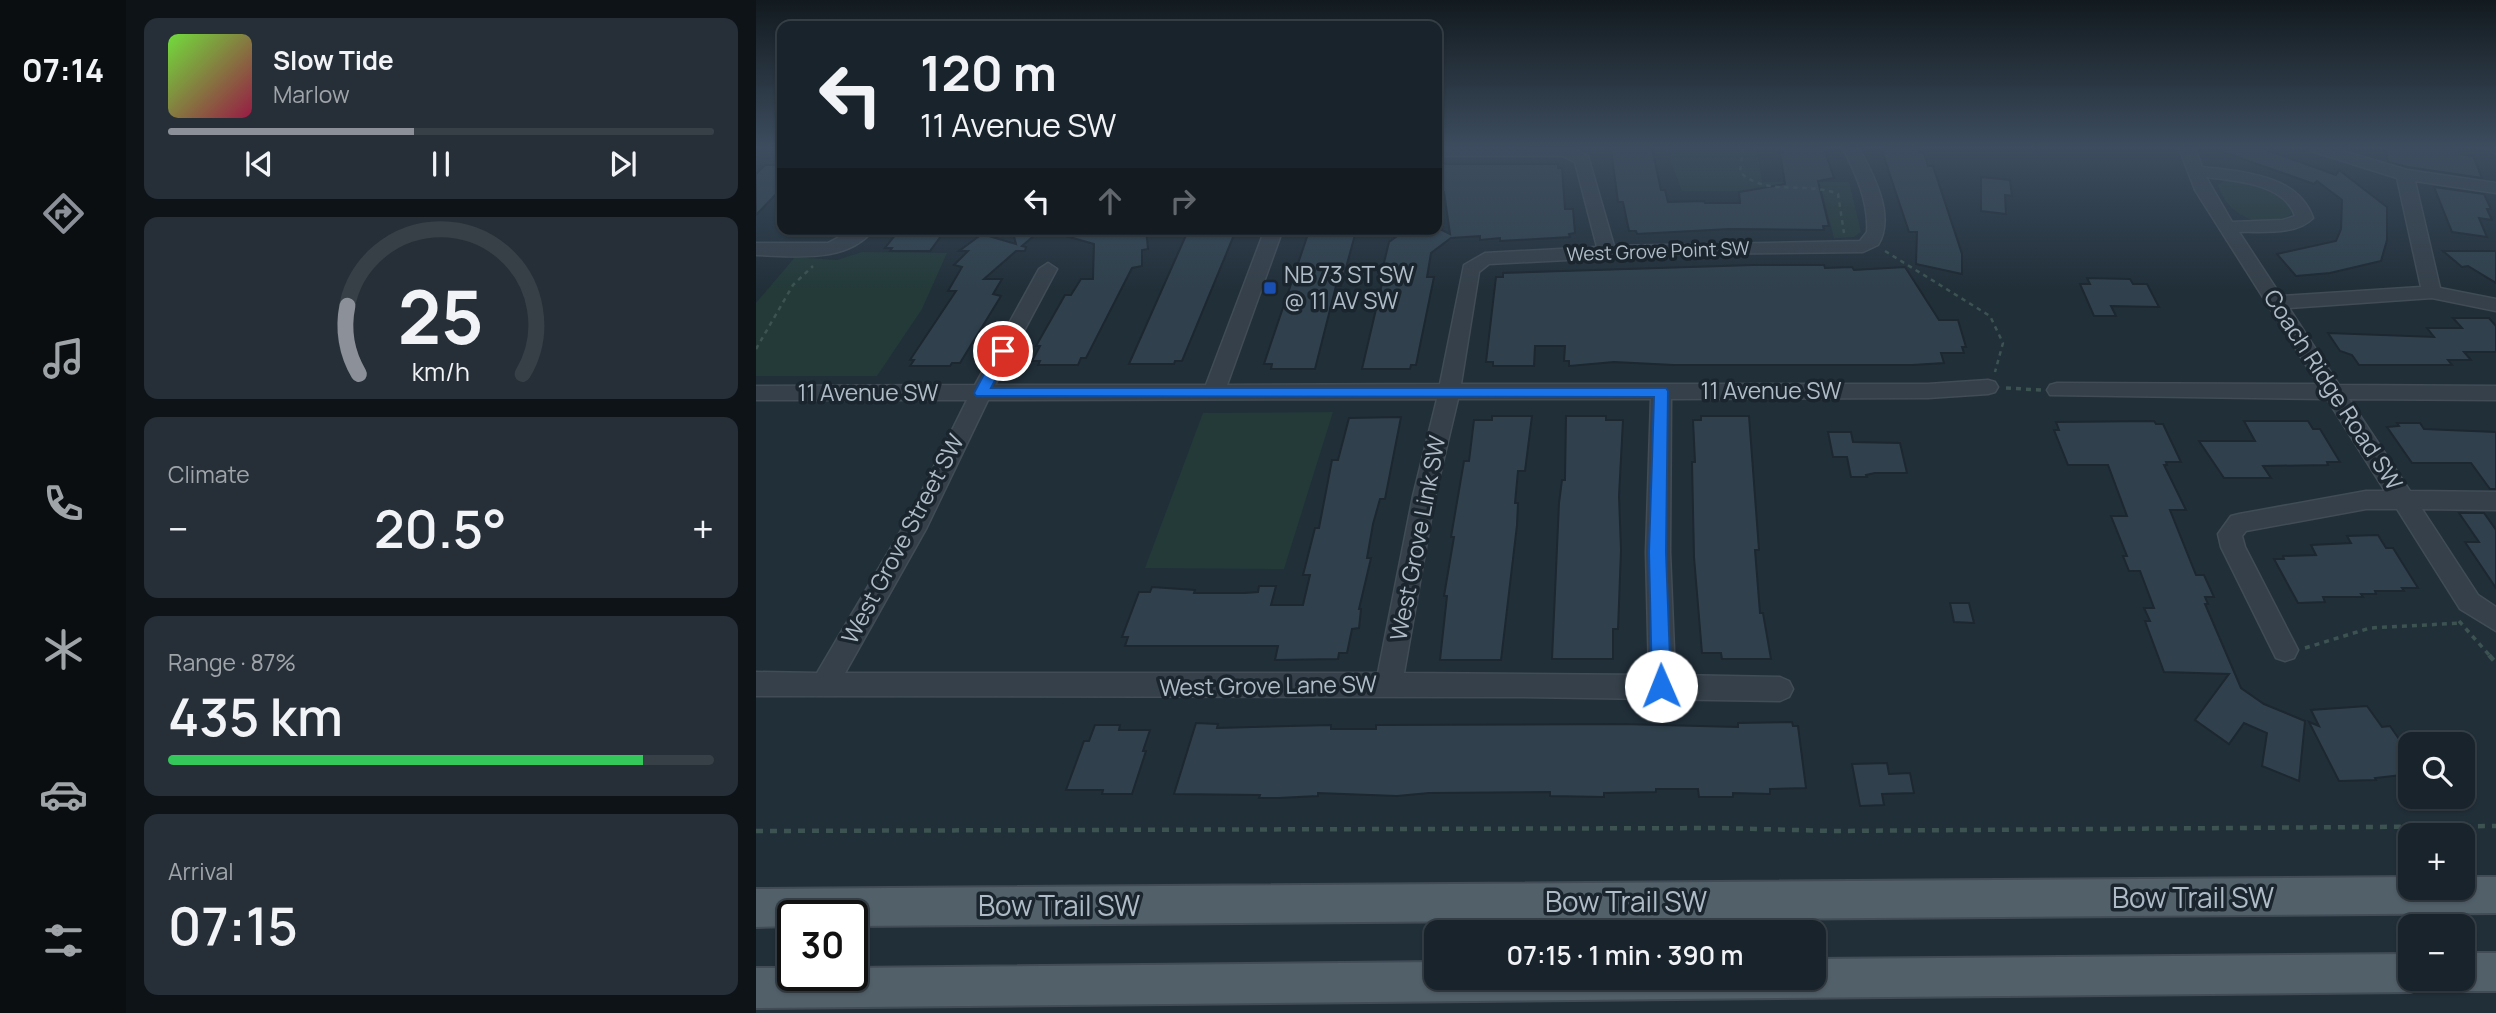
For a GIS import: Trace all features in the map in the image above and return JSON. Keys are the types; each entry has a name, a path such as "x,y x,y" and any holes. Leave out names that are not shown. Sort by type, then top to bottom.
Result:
{"main road":[{"name":"Bow Trail SW","path":"756,908 2496,895"},
{"path":"2475,972 2496,972"},
{"path":"756,988 2398,973"}],"street":[{"path":"1592,195 1607,252"},
{"path":"1870,195 1878,227 1872,242"},
{"name":"Coach Ridge Road SW","path":"2206,195 2469,602 2496,620"},
{"path":"2228,228 2285,225 2304,218 2303,210 2289,195"},
{"path":"2410,195 2432,292"},
{"path":"756,248 837,247 853,242 859,235"},
{"path":"1214,392 1272,235"},
{"name":"West Grove Point SW","path":"1449,391 1467,278 1476,263 1485,259 1684,248 1850,248 1872,242"},
{"name":"West Grove Street SW","path":"824,685 918,522 981,393 1048,269"},
{"path":"2277,303 2432,292 2496,305"},
{"name":"11 Avenue SW","path":"760,399 981,393 1928,391 1987,387"},
{"path":"2057,390 2496,393"},
{"name":"West Grove Link SW","path":"1389,684 1424,496 1449,391"},
{"path":"1661,391 1658,552 1661,686"},
{"path":"2285,650 2230,534 2239,523 2367,500 2496,500"},
{"name":"West Grove Lane SW","path":"756,684 1126,687 1389,684 1780,689"}],"path":[{"path":"1838,195 1844,233 1850,248"},
{"path":"1872,242 1990,316 2001,332 2004,353 1987,387 2057,390"},
{"path":"756,349 771,330 784,294 792,283 837,247"},
{"path":"2285,650 2325,646 2357,631 2385,626 2460,623"},
{"path":"756,831 1721,828 1846,831 2496,826"}],"green space":[{"path":"1823,195 1852,195 1861,232 1854,237 1834,238"},
{"path":"2277,195 2291,208 2291,214 2281,220 2259,222 2238,213 2222,196"},
{"path":"862,252 947,253 922,309 877,376 756,376 756,303 795,257 837,260"},
{"path":"1333,412 1284,569 1145,568 1203,413"}],"building":[{"path":"756,195 775,195 756,215"},
{"path":"1444,195 1564,195 1565,209 1573,209 1575,233 1569,234 1570,237 1500,241 1500,238 1480,240 1480,236 1451,238 1431,253 1427,277 1434,277 1416,365 1411,365 1410,369 1362,369 1389,242 1399,235 1442,235 1442,230 1450,234"},
{"path":"1617,195 1666,195 1668,202 1740,203 1739,195 1821,195 1829,226 1823,226 1824,230 1730,229 1637,234 1636,231 1629,231 1623,202 1618,202"},
{"path":"1897,195 1943,195 1962,254 1962,274 1916,264 1917,232 1909,232"},
{"path":"1981,195 2005,195 2006,214 1981,211"},
{"path":"2336,195 2372,195 2387,207 2387,240 2381,261 2330,273 2296,276 2277,254 2336,241 2341,229 2342,200"},
{"path":"2437,195 2485,195 2491,209 2487,209 2492,220 2479,218 2487,237 2452,232"},
{"path":"895,235 941,236 930,251 890,251 892,248 885,248"},
{"path":"981,235 1016,244 1014,235 1035,235 1022,246 1026,247 1025,251 1016,251 984,279 1002,279 993,294 1001,296 960,363 952,363 950,366 910,366 914,360 910,360 956,291 948,291 962,267 954,265 968,251 959,251"},
{"path":"1062,235 1147,235 1148,249 1142,250 1142,266 1132,268 1086,358 1081,358 1078,365 1038,365 1040,361 1032,361 1040,346 1036,346 1065,295 1071,295 1081,279 1093,279 1094,244"},
{"path":"1186,235 1234,235 1182,361 1175,361 1174,364 1129,364"},
{"path":"1308,235 1355,235 1341,286 1336,286 1315,369 1271,369 1272,364 1264,364"},
{"path":"2443,251 2496,251 2496,283 2468,266 2462,267"},
{"path":"1824,265 1825,268 1852,267 1854,270 1905,267 1939,320 1958,320 1966,347 1962,347 1964,353 1941,353 1944,363 1912,365 1674,365 1614,362 1569,366 1569,361 1564,361 1565,346 1535,346 1534,366 1493,366 1493,362 1486,362 1496,277 1503,277 1503,273"},
{"path":"2087,278 2130,279 2133,284 2147,284 2159,307 2111,306 2116,316 2094,316 2080,284 2090,284"},
{"path":"2453,318 2489,318 2496,326 2496,352 2464,352 2471,360 2448,360 2452,365 2359,365 2352,355 2340,351 2328,333 2434,337 2427,328 2462,328"},
{"path":"1492,416 1532,416 1525,471 1518,471 1515,503 1518,503 1517,525 1501,660 1440,660 1447,596 1444,596 1454,537 1451,537 1464,461 1469,461 1474,420 1492,420"},
{"path":"1566,416 1606,416 1606,420 1623,420 1619,496 1621,550 1618,629 1613,629 1613,659 1552,659 1559,503 1562,480 1565,480"},
{"path":"1701,416 1749,416 1759,550 1755,550 1760,613 1763,613 1771,659 1722,659 1721,653 1702,653 1694,557 1692,462 1695,462 1693,420 1701,420"},
{"path":"1401,417 1385,499 1380,499 1373,524 1367,558 1371,558 1359,609 1359,628 1352,629 1347,653 1339,653 1338,659 1275,660 1278,646 1125,646 1128,637 1122,637 1139,592 1150,592 1152,587 1195,590 1194,593 1245,593 1258,592 1259,586 1276,586 1271,605 1303,605 1310,575 1303,575 1315,528 1319,528 1332,460 1338,460 1349,418"},
{"path":"2154,421 2156,424 2163,424 2181,462 2166,462 2167,465 2164,465 2186,510 2170,510 2196,575 2204,575 2214,597 2205,597 2208,604 2205,604 2241,688 2264,704 2305,721 2299,781 2262,766 2267,733 2244,723 2229,744 2195,720 2229,674 2164,672 2145,621 2150,621 2144,608 2154,608 2140,571 2129,571 2123,556 2127,556 2111,516 2127,516 2108,465 2068,465 2054,430 2059,430 2056,422"},
{"path":"2244,421 2308,421 2313,429 2320,429 2340,462 2327,462 2328,465 2263,466 2271,478 2224,478 2199,441 2255,441"},
{"path":"2397,423 2420,423 2424,429 2496,432 2496,489 2490,489 2471,463 2412,463 2387,427 2399,426"},
{"path":"1828,432 1851,432 1853,442 1900,443 1907,473 1875,473 1866,475 1867,477 1851,477 1847,457 1833,457"},
{"path":"2459,513 2484,513 2496,530 2496,588 2465,542 2479,542"},
{"path":"2378,535 2386,548 2393,548 2418,588 2375,591 2376,594 2361,594 2363,597 2323,597 2325,602 2298,603 2274,559 2284,559 2283,556 2316,555 2311,545 2351,543 2347,536"},
{"path":"1950,603 1969,603 1974,623 1954,622"},
{"path":"2367,706 2382,727 2390,726 2398,738 2398,775 2375,778 2376,780 2339,781 2309,722 2319,726 2311,710"},
{"path":"1792,722 1793,726 1798,726 1806,788 1770,789 1770,794 1733,793 1733,797 1699,797 1698,789 1656,789 1656,792 1604,793 1604,797 1550,796 1550,792 1429,793 1397,796 1318,793 1318,796 1278,798 1259,798 1260,795 1174,794 1196,723 1218,724 1217,728 1331,725 1331,729 1376,729 1376,725 1621,724 1738,727 1738,723"},
{"path":"1095,725 1120,725 1119,730 1150,730 1132,794 1102,794 1103,790 1066,790 1084,741 1089,741"},
{"path":"1887,763 1889,774 1910,773 1914,793 1882,794 1884,805 1860,806 1852,764"}],"place":[{"name":"NB 73 ST SW @ 11 AV SW","path":"1270,288"}],"route":[{"path":"1003,351 981,393 1661,391 1658,437 1658,552 1661,686"}]}
